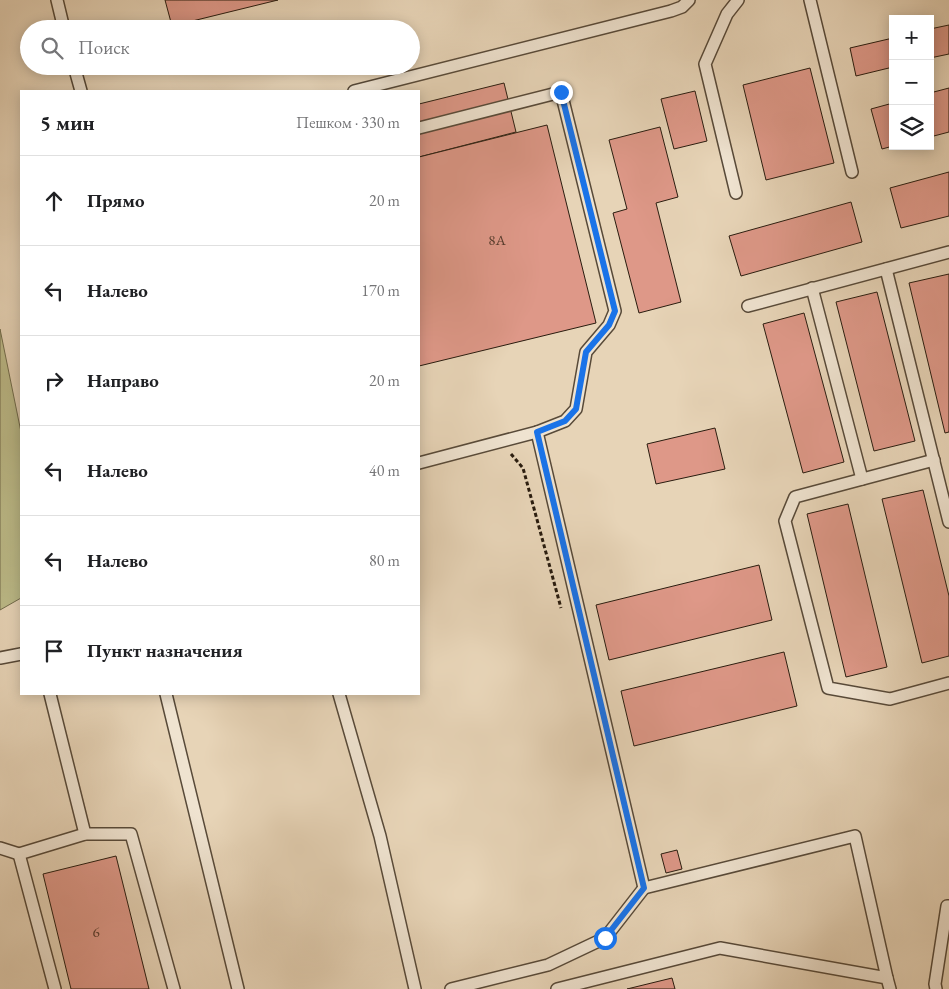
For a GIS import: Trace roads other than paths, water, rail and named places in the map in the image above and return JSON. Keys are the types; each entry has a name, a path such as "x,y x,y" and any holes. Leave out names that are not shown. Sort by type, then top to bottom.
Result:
{"lane":[{"path":"57,0 62,20"},
{"path":"420,74 671,11 682,7 689,0"},
{"path":"736,193 705,64 727,14 738,0"},
{"path":"810,0 852,172"},
{"path":"77,75 81,90"},
{"path":"358,90 417,75"},
{"path":"420,128 561,92 615,311 609,325 586,352 576,409 565,421 537,432 420,463"},
{"path":"748,306 949,252"},
{"path":"886,268 949,522"},
{"path":"812,288 862,479"},
{"path":"537,432 644,888"},
{"path":"934,460 795,497 785,521 828,688 890,699 949,683"},
{"path":"0,658 20,654"},
{"path":"50,695 85,834"},
{"path":"166,695 238,989"},
{"path":"339,695 380,836 415,989"},
{"path":"0,848 19,854 85,834 131,834 174,989"},
{"path":"451,989 548,965 605,938 644,888 856,836 889,984 720,948 557,989"},
{"path":"19,854 54,989"},
{"path":"936,989 935,984 945,916 947,906 949,906"}]}
